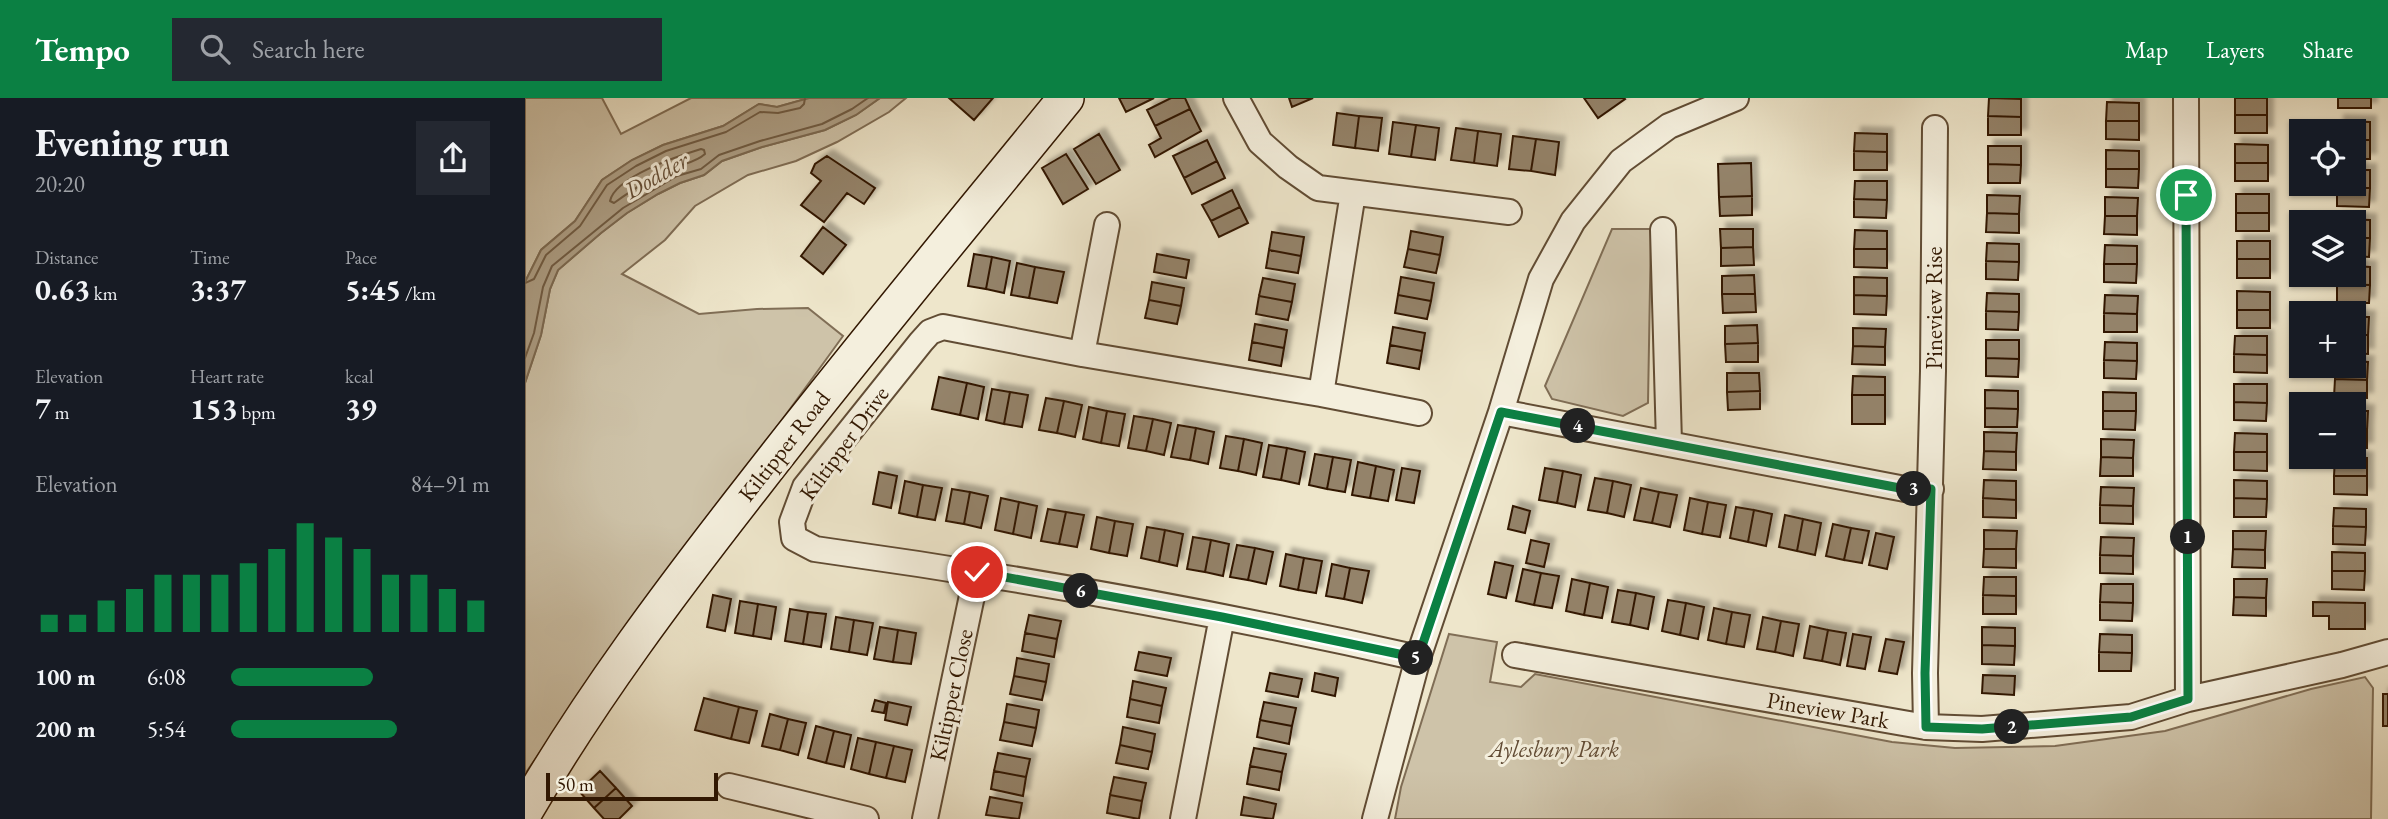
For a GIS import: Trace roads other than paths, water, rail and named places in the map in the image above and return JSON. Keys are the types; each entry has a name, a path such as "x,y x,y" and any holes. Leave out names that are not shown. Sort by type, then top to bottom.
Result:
{"street":[{"name":"Kiltipper Road","path":"525,811 555,759 659,606 804,419 1066,98"},
{"path":"1236,98 1260,142 1288,167 1318,188 1509,212"},
{"path":"1375,819 1418,658 1501,412 1541,279 1573,221 1621,161 1669,126 1736,98"},
{"path":"2186,98 2188,699"},
{"name":"Pineview Rise","path":"1926,727 1935,128"},
{"path":"1321,394 1353,193"},
{"path":"1082,354 1107,225"},
{"path":"1663,230 1669,443"},
{"name":"Kiltipper Drive","path":"1418,658 1222,617 977,572 815,549 795,538 792,522 805,487 930,332 943,327 1419,413"},
{"path":"1501,412 1905,489 1931,489"},
{"name":"Kiltipper Close","path":"925,819 977,572"},
{"path":"1183,819 1222,617"},
{"name":"Pineview Park","path":"1515,655 1926,727 1982,729 2131,717 2188,699 2388,652"},
{"path":"729,786 866,819"}],"water":[{"name":"Dodder","path":"809,98 880,98 856,115 825,130 722,161 704,175 658,194 601,233 558,270 550,289 541,335 525,383 525,282 541,250 575,221 602,180 632,160 663,145 723,126 759,104 777,107"}],"park label":[{"name":"Aylesbury Park","path":"1554,749"}]}
